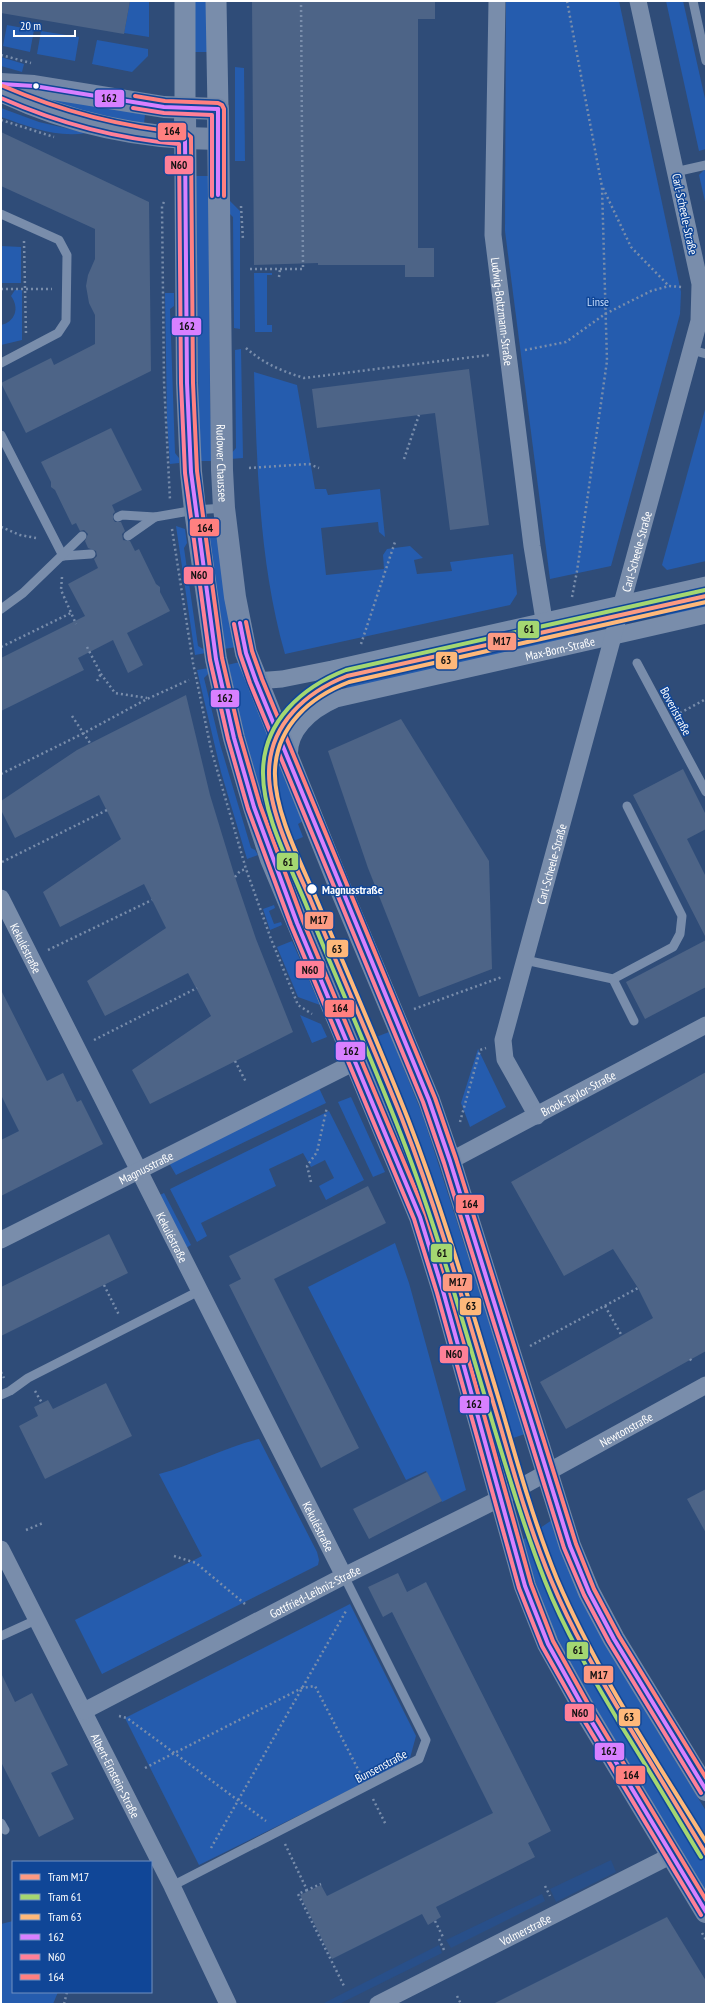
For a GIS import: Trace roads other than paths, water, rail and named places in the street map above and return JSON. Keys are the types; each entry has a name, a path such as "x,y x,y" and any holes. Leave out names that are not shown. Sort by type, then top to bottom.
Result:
{"main road":[{"path":"1,84 34,86 158,106 185,109 218,109"},
{"path":"1,91 37,108 107,128 138,134 185,139 218,139"},
{"path":"185,109 187,383 191,472 216,659 234,738 251,799 288,901 420,1217 443,1291 525,1586 548,1644 587,1714 706,1912"},
{"name":"Rudower Chaussee","path":"218,109 220,410 224,508 235,597 246,653 290,765 429,1100 450,1161 570,1546 588,1592 646,1694 706,1790"}],"street":[{"path":"185,1 185,109"},
{"name":"Rudower Chaussee","path":"216,1 218,109"},
{"name":"Ludwig-Boltzmann-Straße","path":"496,1 494,235 532,546 544,620"},
{"name":"Carl-Scheele-Straße","path":"537,1116 505,1059 503,1040 621,605 699,352 700,284 638,1"},
{"path":"256,681 282,679 364,662 544,620 621,605 706,585"},
{"name":"Max-Born-Straße","path":"290,765 290,743 298,728 313,711 329,702 354,694 706,615"},
{"name":"Kekuléstraße","path":"1,898 198,1291 344,1576"},
{"name":"Brook-Taylor-Straße","path":"450,1161 706,1025"},
{"name":"Magnusstraße","path":"1,1240 355,1062"},
{"name":"Newtonstraße","path":"547,1474 706,1386"},
{"name":"Gottfried-Leibniz-Straße","path":"84,1711 344,1576 500,1499 547,1474"},
{"name":"Albert-Einstein-Straße","path":"2,1552 172,1886 228,2004"},
{"name":"Volmerstraße","path":"378,2004 672,1855"}],"lane":[{"path":"693,1 702,25 706,61"},
{"path":"675,172 706,165"},
{"path":"1,214 59,240 67,255 66,321 58,333 1,363"},
{"path":"1,435 63,556"},
{"path":"118,517 122,515 155,517 195,510 224,508"},
{"path":"128,536 155,517"},
{"path":"1,609 23,593 82,536"},
{"path":"63,556 91,554"},
{"name":"Boveristraße","path":"637,663 706,792"},
{"path":"524,964 613,979 672,947 680,934 682,916 627,806"},
{"path":"613,979 634,1021"},
{"path":"1,1395 10,1391 28,1378 198,1291"},
{"name":"Bunsenstraße","path":"172,1886 367,1788 419,1759 426,1740 344,1576"},
{"path":"1,1636 36,1620"}],"tram line":[{"name":"61","path":"701,1857 591,1674 562,1619 545,1581 511,1484 448,1272 423,1196 385,1094 278,838 267,804 263,771 265,753 270,737 288,708 315,686 346,670 705,590"},
{"name":"M17","path":"706,596 347,676 318,691 293,712 283,725 276,739 271,754 269,771 273,803 290,854 391,1092 416,1157 454,1271 523,1503 551,1580 568,1618 597,1672 706,1854"},
{"name":"63","path":"706,602 349,682 321,696 298,715 282,740 277,754 275,770 278,802 289,836 386,1064 408,1119 434,1192 470,1302 528,1497 557,1579 589,1647 646,1746 706,1842"}],"place":[{"name":"Magnusstraße","path":"312,889"}],"park label":[{"name":"Linse","path":"598,301"}]}
